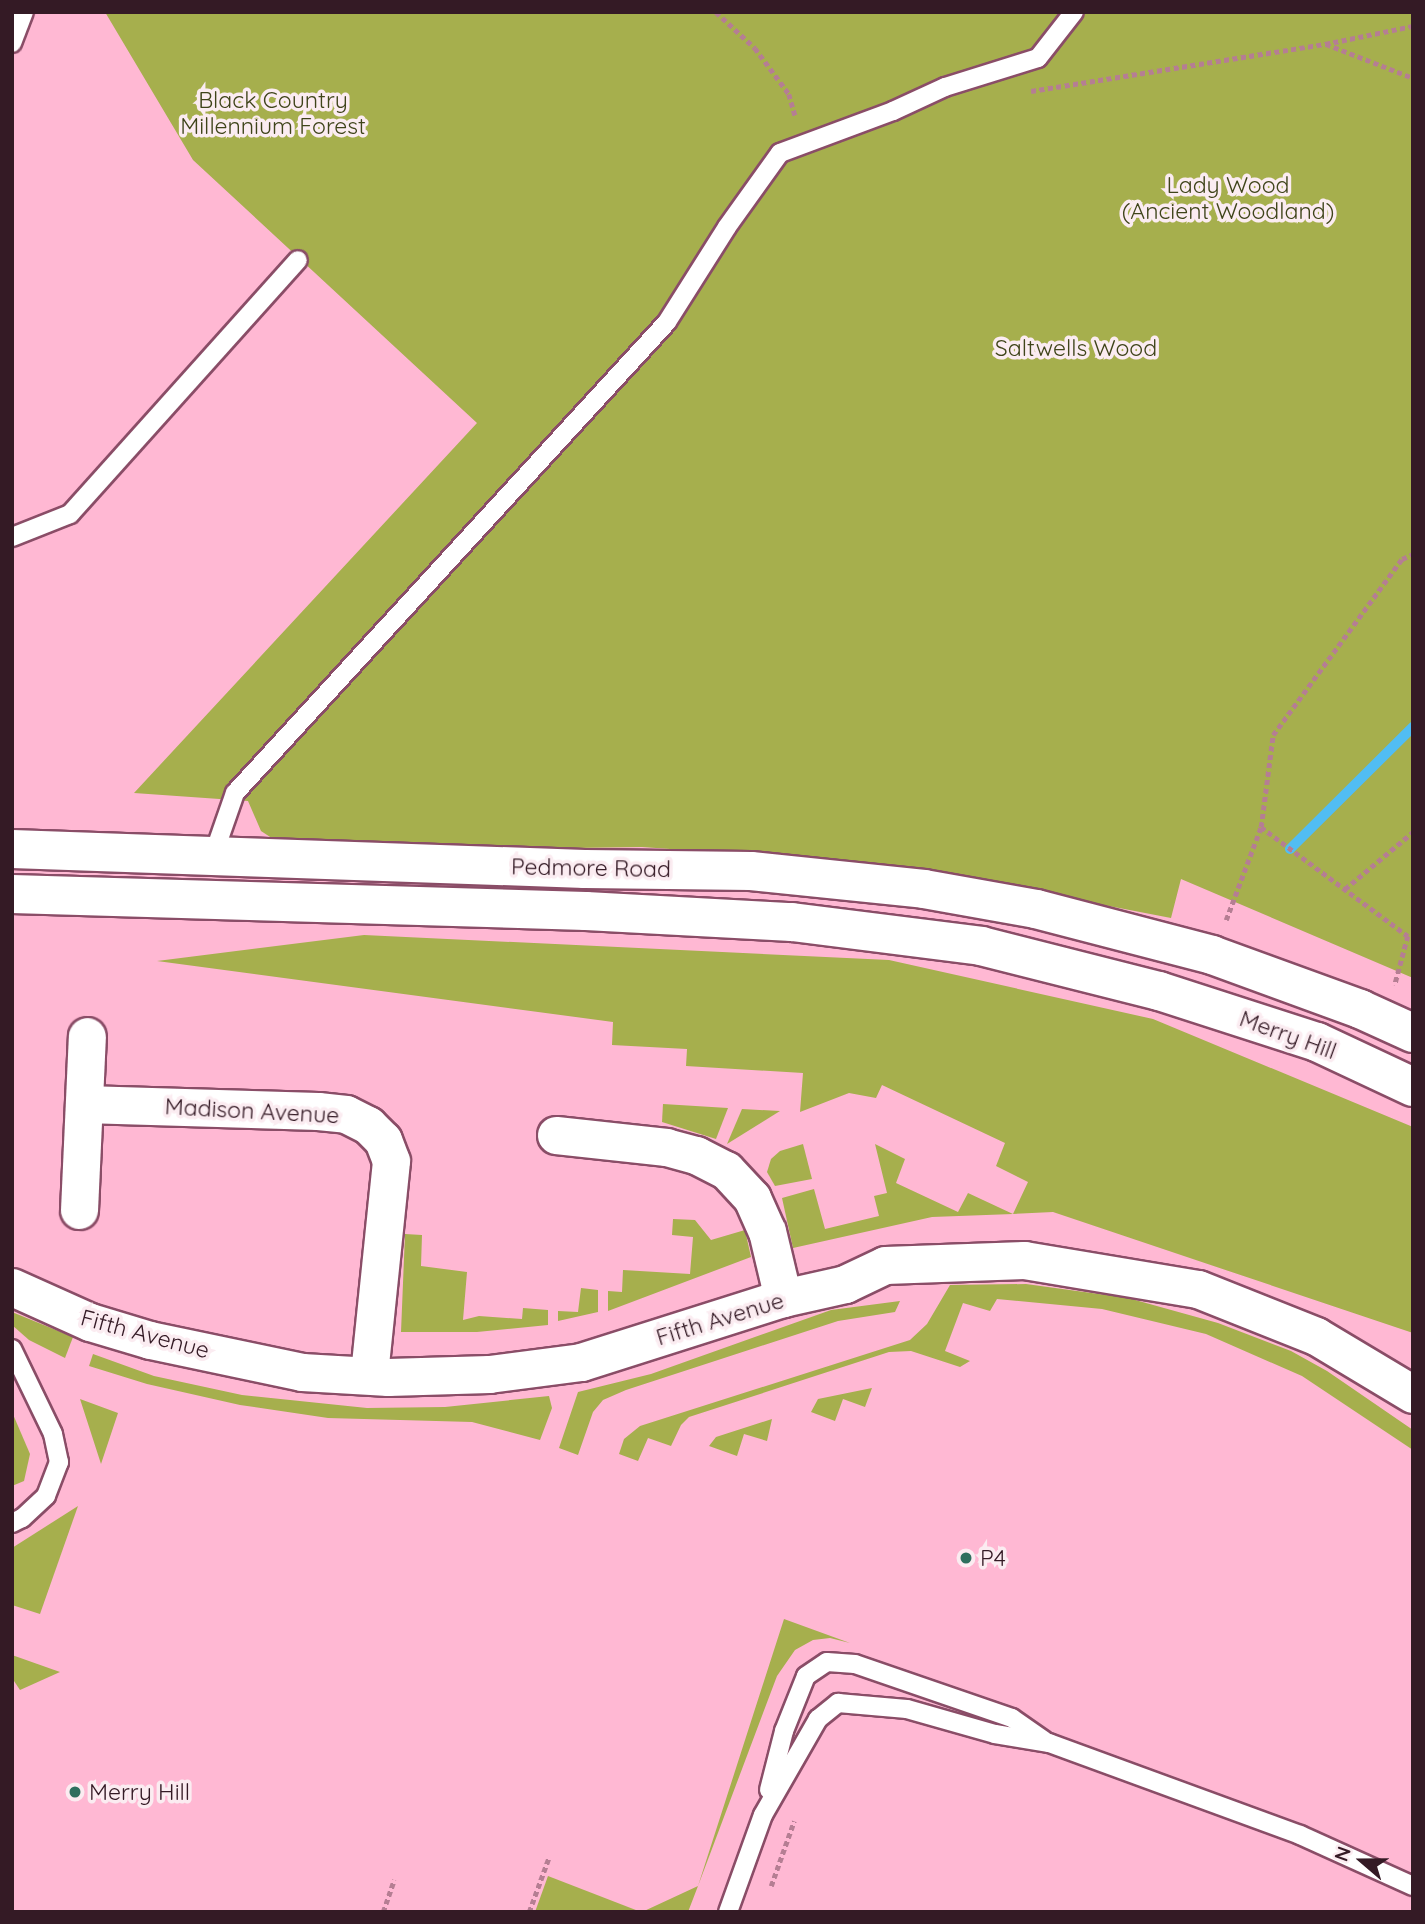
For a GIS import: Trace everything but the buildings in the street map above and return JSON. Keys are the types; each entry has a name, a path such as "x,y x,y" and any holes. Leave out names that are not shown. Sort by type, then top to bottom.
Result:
{"highway":[{"name":"Pedmore Road","path":"12,849 572,869 751,871 961,895 1036,909 1212,955 1360,1009 1413,1033"},
{"name":"Pedmore Road","path":"12,894 531,909 792,922 981,946 1160,991"},
{"name":"Merry Hill","path":"1160,991 1317,1042 1413,1087"}],"street":[{"path":"79,1210 88,1036"},
{"name":"Madison Avenue","path":"84,1104 318,1111 346,1114 368,1125 383,1140 391,1161 369,1376"},
{"path":"556,1135 666,1147 696,1155 726,1170 752,1198 767,1231 783,1298"},
{"name":"Fifth Avenue","path":"12,1287 90,1322 150,1340 302,1371 369,1376 489,1374 582,1362 783,1298 845,1284 885,1265 1024,1260 1198,1289 1316,1336 1413,1394"}],"lane":[{"path":"12,43 24,12"},
{"path":"213,856 235,793 667,322 727,226 780,153 893,111 945,87 1038,58 1074,12"},
{"path":"12,537 70,514 298,260"},
{"path":"12,1349 53,1434 60,1462 46,1496 22,1518 12,1523"},
{"path":"755,1837 795,1700 806,1676 827,1662 855,1664 1012,1718 1049,1743"},
{"path":"728,1912 763,1815 818,1719 838,1703 907,1709 995,1734 1049,1743 1300,1835 1413,1886"}],"path":[{"path":"716,12 755,48 789,94 803,145"},
{"path":"1017,94 1325,44 1413,26"},
{"path":"1325,44 1413,78"},
{"path":"1223,927 1261,827 1273,735 1402,559 1413,554"},
{"path":"1261,827 1408,936 1393,991"},
{"path":"1345,889 1413,832"},
{"path":"771,1886 797,1813"},
{"path":"529,1912 549,1857"},
{"path":"383,1912 394,1880"}],"green space":[{"name":"Saltwells Wood","path":"105,12 1413,12 1413,978 1181,879 1171,918 1026,890 853,862 642,847 293,852 261,831 248,801 134,793 477,423 193,160"},
{"path":"364,935 889,960 1153,1019 1413,1127 1413,1333 1053,1212 1013,1214 1028,1182 996,1166 1005,1143 882,1085 876,1098 849,1093 800,1112 803,1073 686,1066 687,1049 612,1045 613,1022 157,961"},
{"path":"663,1104 728,1108 716,1139 662,1122"},
{"path":"742,1109 780,1111 727,1144"},
{"path":"803,1144 812,1179 775,1186 767,1172 771,1159 780,1151"},
{"path":"875,1144 905,1159 896,1183 958,1212 968,1193 1013,1214 932,1217 793,1248 782,1198 814,1189 825,1229 879,1216 874,1196 887,1193"},
{"path":"673,1219 695,1220 711,1240 745,1230 751,1257 608,1311 608,1291 622,1292 623,1270 690,1274 693,1237 672,1235"},
{"path":"405,1234 422,1235 421,1266 467,1272 463,1320 479,1316 522,1319 523,1308 548,1310 548,1325 477,1332 401,1332"},
{"path":"1026,1284 1128,1298 1218,1323 1291,1351 1327,1371 1413,1430 1413,1450 1302,1376 1206,1334 1102,1309 997,1299 990,1311 963,1303 945,1351 970,1361 960,1367 911,1351 889,1352 689,1417 681,1425 671,1446 648,1438 638,1461 619,1454 624,1439 640,1426 910,1340 927,1324 950,1285"},
{"path":"581,1288 598,1290 598,1312 558,1321 558,1311 578,1312"},
{"path":"900,1301 895,1312 838,1321 626,1390 603,1400 593,1412 578,1455 559,1448 578,1392 651,1374 831,1310"},
{"path":"12,1312 73,1337 65,1358 29,1340 12,1325"},
{"path":"93,1354 154,1376 242,1395 367,1408 445,1407 549,1396 552,1408 540,1440 472,1422 328,1418 240,1405 147,1384 89,1366"},
{"path":"872,1388 865,1407 843,1399 835,1421 811,1412 818,1399"},
{"path":"80,1399 118,1413 101,1464 91,1433"},
{"path":"12,1412 30,1454 24,1481 12,1486"},
{"path":"772,1419 767,1441 744,1434 737,1456 709,1446 716,1437"},
{"path":"78,1506 40,1614 12,1605 12,1548"},
{"path":"784,1619 850,1643 830,1638 813,1640 795,1650 777,1676 698,1886"},
{"path":"12,1655 60,1672 20,1690 12,1678"},
{"path":"548,1876 641,1912 535,1912"},
{"path":"698,1886 688,1912 642,1912"}],"waterway":[{"path":"1290,849 1413,727"}],"place":[{"name":"P4","path":"966,1558"},
{"name":"Merry Hill","path":"75,1792"}],"park label":[{"name":"Black Country Millennium Forest","path":"273,113"},
{"name":"Lady Wood (Ancient Woodland)","path":"1228,198"}]}
